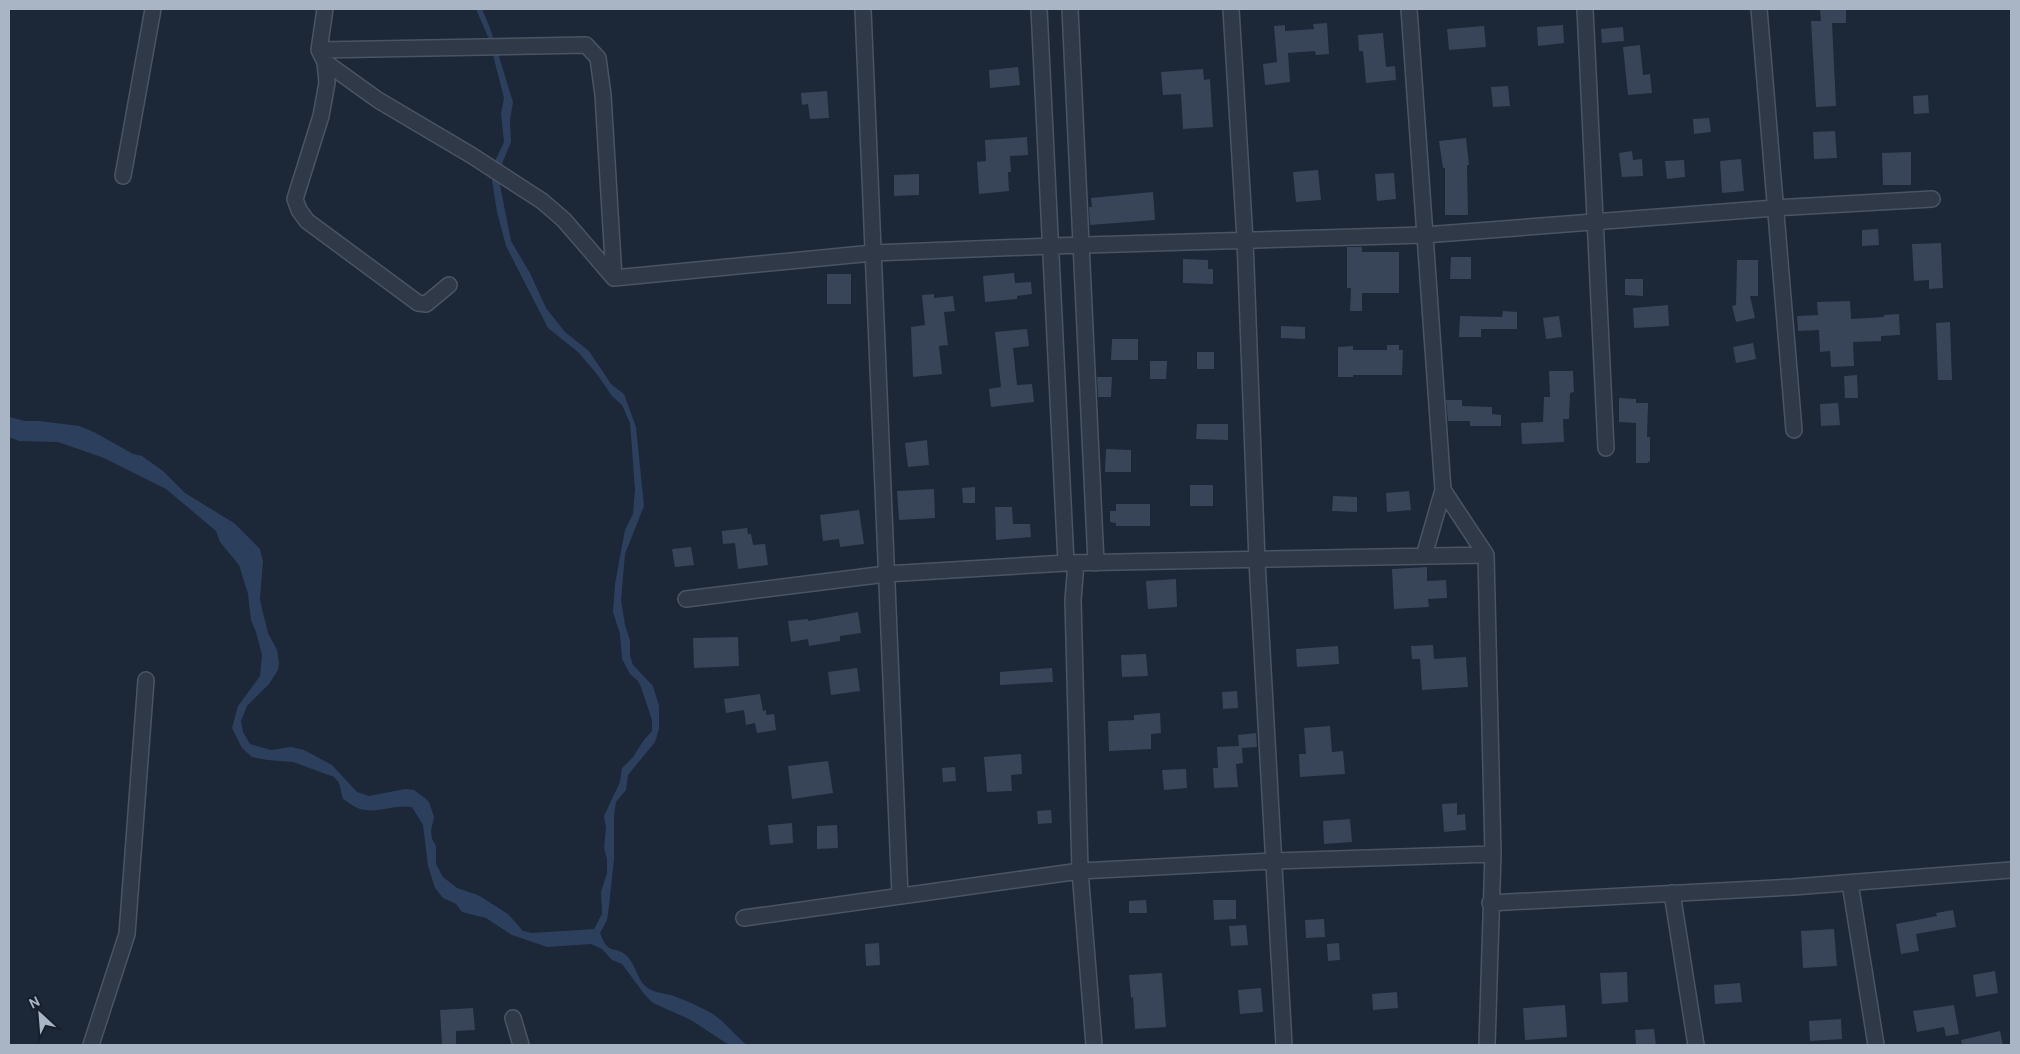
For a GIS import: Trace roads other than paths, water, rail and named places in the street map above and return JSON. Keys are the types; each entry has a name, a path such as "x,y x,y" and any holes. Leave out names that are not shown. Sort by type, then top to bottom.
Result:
{"street":[{"path":"124,176 153,9"},
{"path":"325,9 322,56 327,83 320,116 295,199 299,210 307,221 418,303 426,304 449,285"},
{"path":"863,9 900,896"},
{"path":"1039,9 1073,600 1080,871 1094,1045"},
{"path":"1070,9 1096,563"},
{"path":"1231,9 1245,240 1257,561 1284,1045"},
{"path":"1409,9 1443,490 1424,556"},
{"path":"1586,9 1606,448"},
{"path":"1759,9 1794,430"},
{"path":"322,56 586,45 598,58 603,95 614,278"},
{"path":"322,56 378,100 471,155 542,201 564,220 614,278"},
{"path":"614,278 873,253 1081,245 1424,236 1775,208 1932,199"},
{"path":"1443,490 1486,555 1492,854 1487,1045"},
{"path":"686,600 886,574 1071,563 1257,561 1486,555"},
{"path":"91,1045 127,934 146,680"},
{"path":"744,918 1080,871 1274,861 1492,854"},
{"path":"1490,903 1850,883 2011,870"},
{"path":"1850,883 1876,1045"},
{"path":"1672,894 1696,1045"},
{"path":"513,1018 521,1045"}],"water":[{"path":"476,9 482,9 490,28 513,102 510,120 511,142 503,161 499,180 511,241 530,273 546,308 565,332 589,351 611,384 624,394 636,427 644,506 625,554 621,600 625,625 630,640 630,656 633,665 653,686 659,706 659,729 655,742 628,775 626,790 616,802 614,815 614,859 609,906 607,920 600,933 609,948 627,956 645,986 684,1000 713,1014 747,1045 729,1045 691,1020 653,1003 622,964 612,960 602,949 591,944 547,947 512,935 486,918 462,912 456,904 443,898 435,888 428,866 423,825 412,807 360,809 343,799 339,783 334,777 293,762 252,757 242,748 232,728 238,706 260,676 262,655 251,620 248,594 239,565 220,542 216,531 166,489 104,458 58,442 19,441 9,437 9,417 25,421 79,426 94,432 133,454 142,456 163,471 185,493 234,523 260,549 263,561 260,599 268,633 277,650 279,663 278,670 269,684 247,706 241,721 243,732 250,744 271,750 291,747 304,750 332,765 357,792 369,796 405,789 414,790 429,802 434,817 431,831 432,839 436,846 436,864 443,877 457,888 478,895 508,914 523,931 532,933 594,929 602,914 601,892 607,873 607,859 604,848 606,828 604,816 620,782 622,768 633,757 652,731 652,720 641,687 638,681 630,674 622,659 620,634 613,612 615,584 625,530 633,514 635,489 630,423 622,405 612,396 597,374 578,352 548,328 506,246 497,212 492,180 495,161 504,142 501,114 504,98 489,39"}]}
